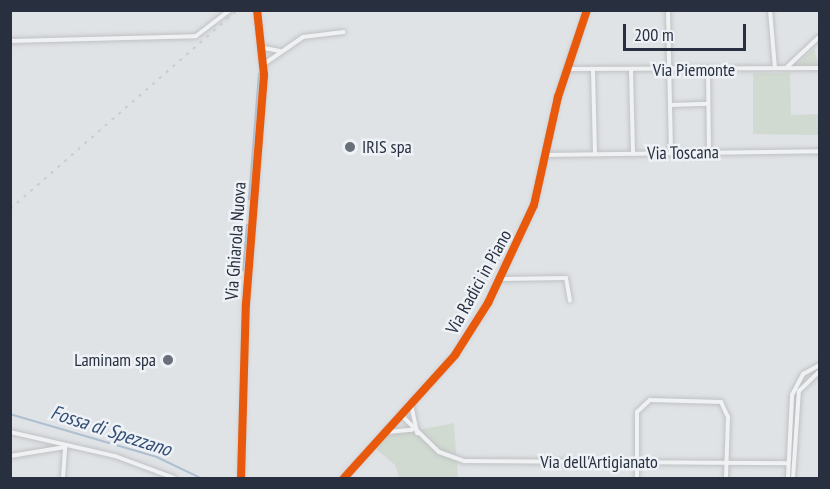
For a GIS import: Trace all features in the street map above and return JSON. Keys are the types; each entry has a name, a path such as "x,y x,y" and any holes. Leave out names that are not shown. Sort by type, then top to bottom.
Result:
{"street":[{"path":"10,40 196,36 230,10"},
{"name":"Via Ghiarola Nuova","path":"242,477 246,304 264,64 264,48 257,10"},
{"path":"558,98 587,10"},
{"path":"668,10 671,153"},
{"path":"770,10 775,68"},
{"path":"264,64 280,51 306,37 344,32"},
{"path":"786,68 819,36"},
{"path":"558,98 561,79 570,52 577,40"},
{"path":"264,48 280,51"},
{"path":"561,79 568,69 570,52"},
{"name":"Via Piemonte","path":"568,69 593,71 819,68"},
{"path":"631,70 633,154"},
{"path":"708,70 709,152"},
{"path":"593,71 595,154"},
{"name":"Via Radici in Piano","path":"344,478 469,337 501,279 534,205 558,98"},
{"path":"670,105 708,104"},
{"name":"Via Toscana","path":"546,154 819,151"},
{"path":"501,279 566,278 570,301"},
{"path":"788,478 792,395 803,374 819,365"},
{"path":"793,478 799,391 819,371"},
{"path":"637,478 637,412 650,400 721,402 728,417 726,478"},
{"name":"Via dell'Artigianato","path":"411,404 411,420 417,434"},
{"path":"401,415 411,420"},
{"name":"Via dell'Artigianato","path":"401,415 412,431 439,452 464,461 788,463"},
{"path":"386,432 412,431"},
{"path":"10,432 65,445 174,478"},
{"path":"10,456 65,445"},
{"path":"63,478 65,445"}],"shaded area":[{"path":"814,49 819,66 794,66"},
{"path":"753,73 790,73 791,115 819,114 819,135 753,134"},
{"path":"454,423 458,478 399,478 395,465 376,449 387,436"}],"waterway":[{"path":"249,200 259,74"},
{"path":"243,271 247,225"},
{"name":"Fossa di Spezzano","path":"10,414 157,457 201,478"}],"railway":[{"path":"10,209 237,10"}],"cycle path":[{"path":"241,478 246,304 264,75 257,10"},
{"path":"344,478 455,355 488,303 534,205 558,97 587,10"}],"place":[{"name":"IRIS spa","path":"350,147"},
{"name":"Laminam spa","path":"168,360"}]}
